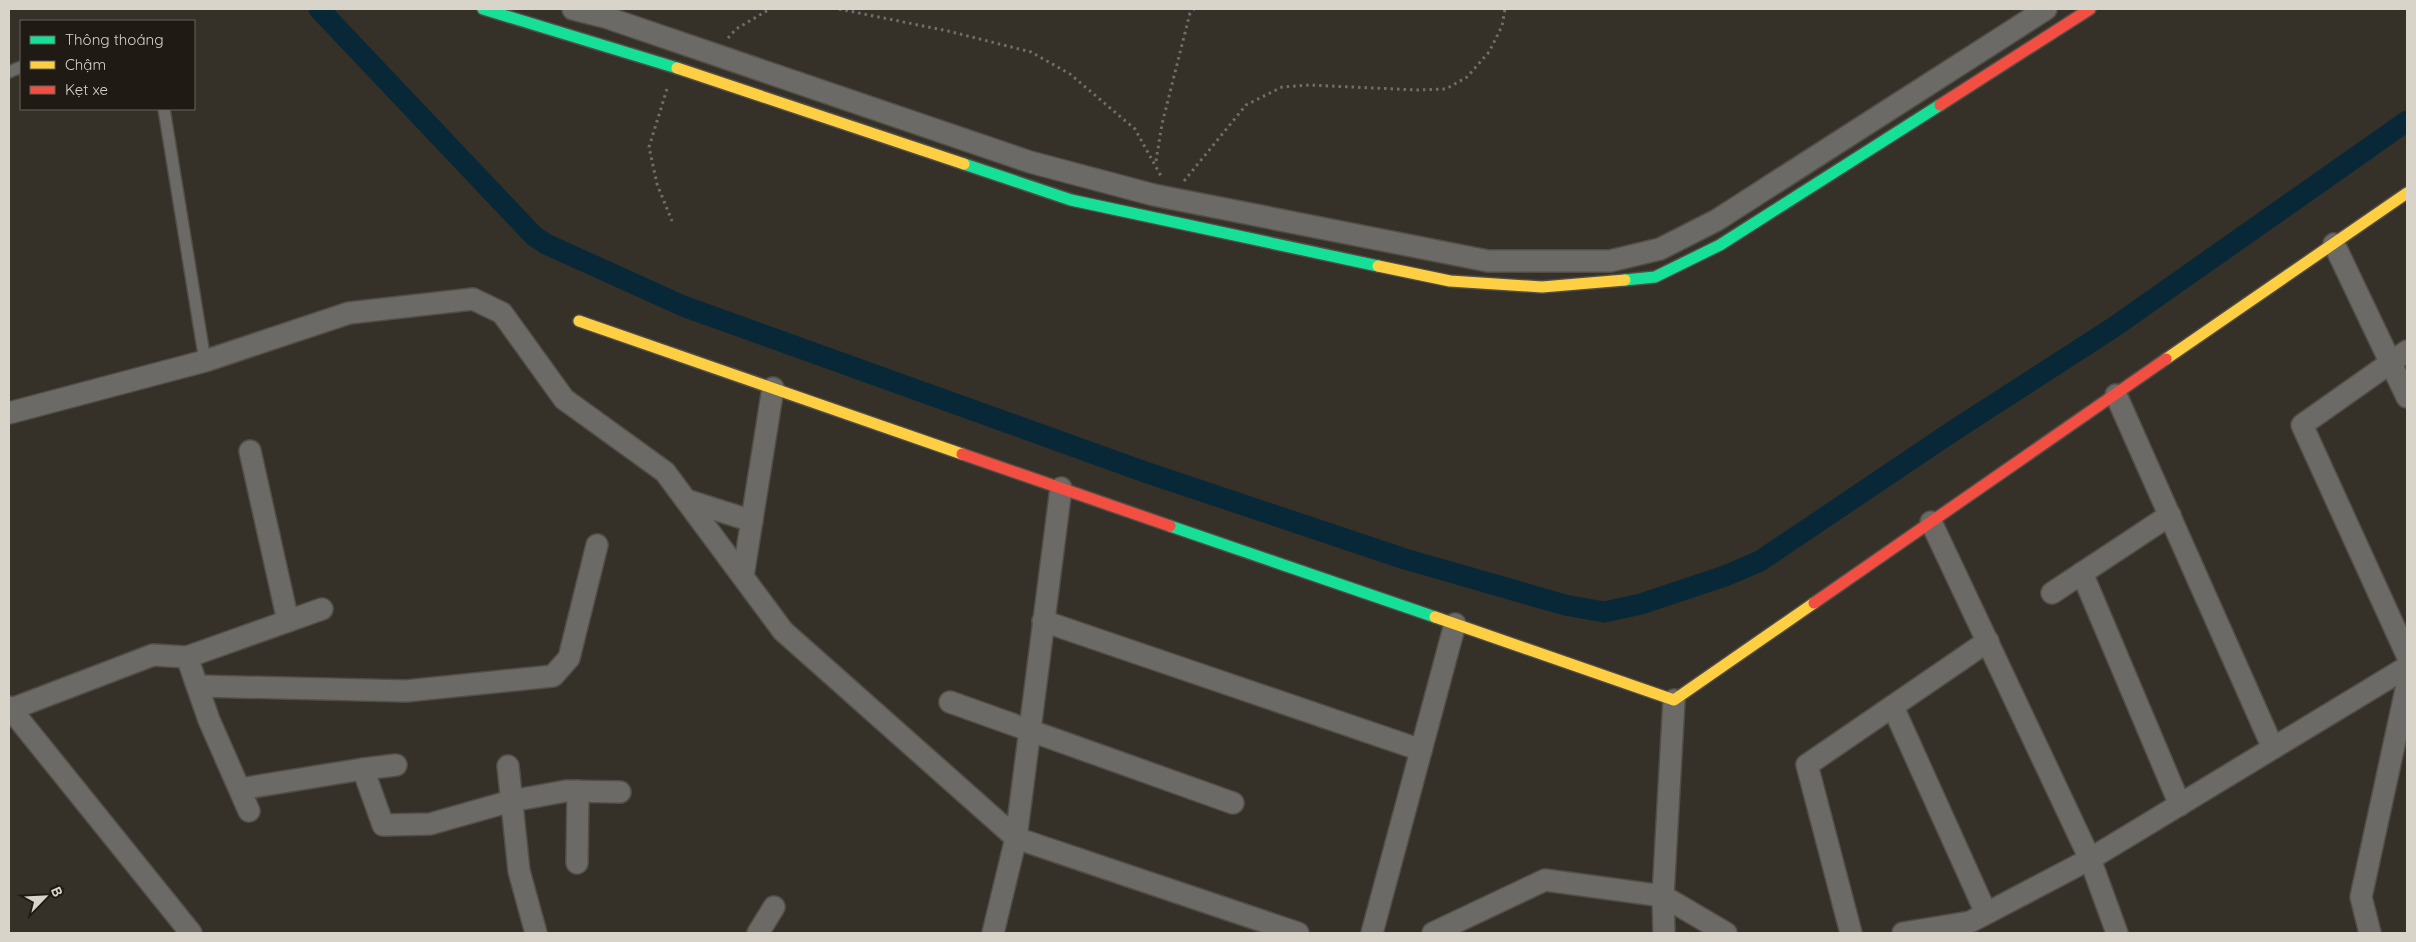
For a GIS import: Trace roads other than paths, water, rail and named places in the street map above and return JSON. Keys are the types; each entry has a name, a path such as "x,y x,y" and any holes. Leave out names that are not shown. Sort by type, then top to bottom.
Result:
{"street":[{"path":"483,9 675,67 1071,200 1166,222 1450,281 1542,287 1655,277 1720,245 2090,9"},
{"path":"573,9 605,17 1030,162 1170,198 1488,261 1610,261 1660,249 1717,220 2046,9"},
{"path":"706,78 712,54"},
{"path":"1769,187 1780,207"},
{"path":"1674,700 2407,193"},
{"path":"1166,222 1170,198"},
{"path":"2334,244 2399,357 2407,397"},
{"path":"9,413 205,361 349,313 473,299 502,314 564,399 665,472 783,630 1016,838 1298,933"},
{"path":"579,321 1674,700"},
{"path":"2399,357 2302,426 2407,655"},
{"path":"743,576 773,388"},
{"path":"2116,395 2273,748"},
{"path":"250,451 288,621"},
{"path":"993,933 1016,838 1061,488"},
{"path":"686,500 752,521"},
{"path":"2052,592 2170,515"},
{"path":"1931,522 2090,859 2117,933"},
{"path":"197,686 406,691 553,676 569,658 597,545"},
{"path":"2082,573 2180,805"},
{"path":"191,933 9,709 153,655 187,657 322,609"},
{"path":"1043,621 1421,750"},
{"path":"1372,933 1454,624"},
{"path":"1851,933 1807,766 1988,642"},
{"path":"187,657 209,720 249,811"},
{"path":"1903,933 1970,922 2090,859 2407,667"},
{"path":"2370,933 2361,897 2407,686"},
{"path":"1664,933 1663,896 1674,700"},
{"path":"950,702 1233,803"},
{"path":"1893,707 1986,913"},
{"path":"240,789 396,765"},
{"path":"508,766 518,871 536,933"},
{"path":"363,769 383,825 430,824 511,801 566,791 620,792"},
{"path":"577,863 578,792"},
{"path":"1433,933 1545,880 1663,896 1726,933"},
{"path":"758,933 774,907"}],"lane":[{"path":"164,110 205,361"}],"waterway":[{"path":"319,9 534,236 546,244 683,306 1145,472 1405,559 1565,605 1604,612 1641,604 1725,576 1760,561 1953,431 2114,327 2407,121"}]}
